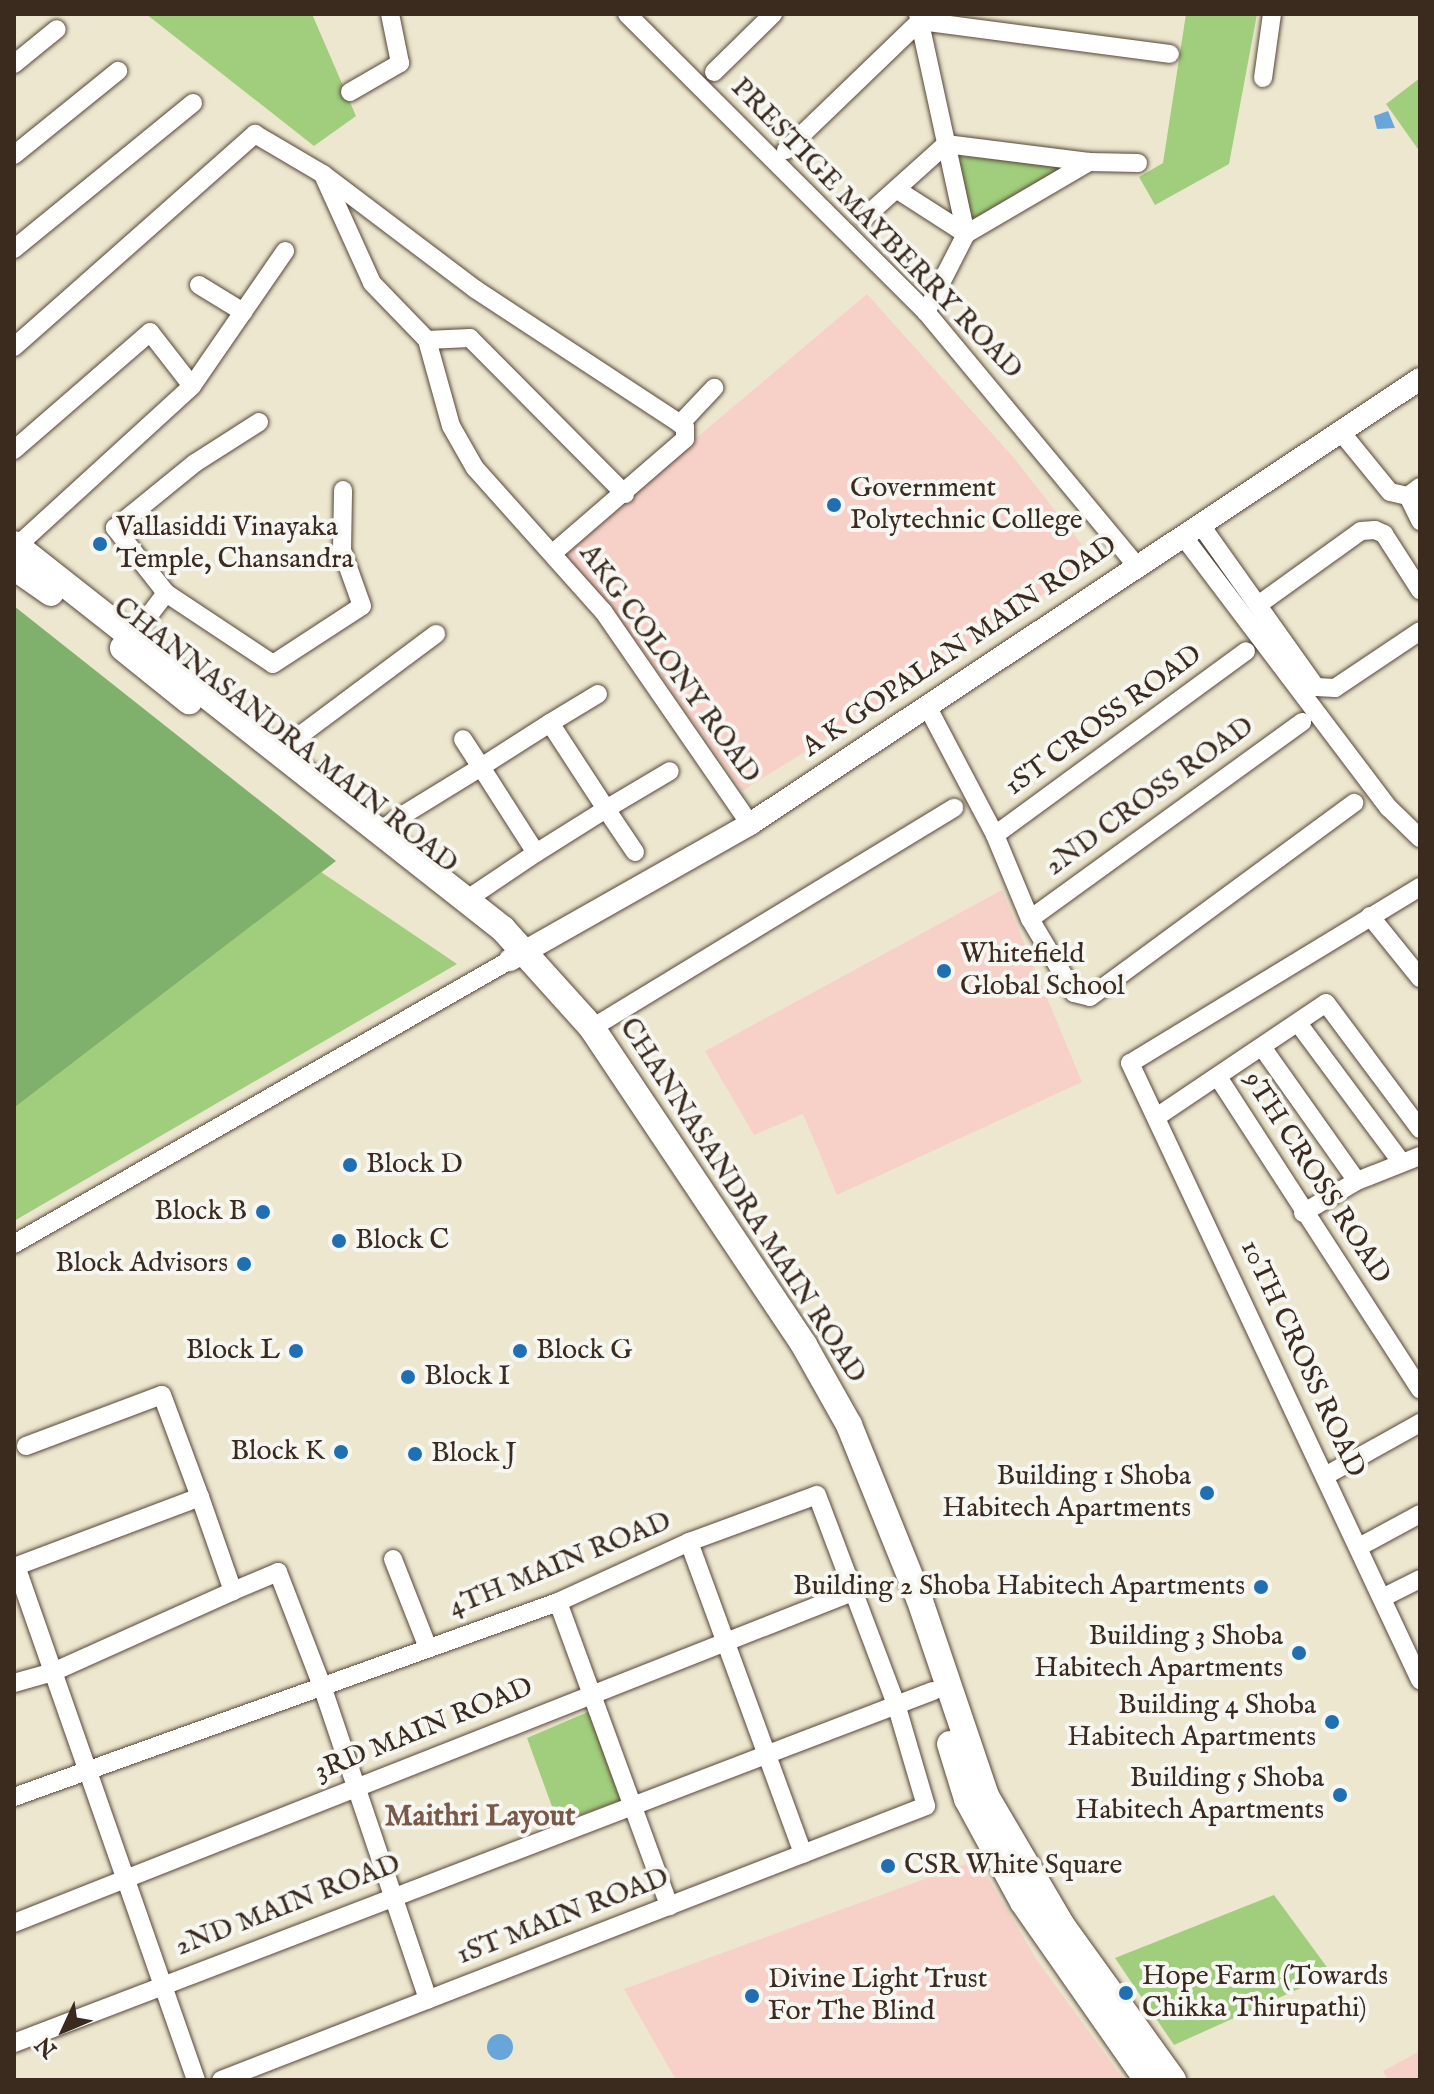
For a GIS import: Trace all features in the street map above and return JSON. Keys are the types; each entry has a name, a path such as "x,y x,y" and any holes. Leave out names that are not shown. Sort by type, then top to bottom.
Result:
{"main road":[{"name":"CHANNASANDRA MAIN ROAD","path":"15,552 518,955 577,1034 791,1353 877,1511 976,1798 1061,1924 1173,2080"},
{"name":"CHANNASANDRA MAIN ROAD","path":"129,642 279,751 466,900 592,1028 804,1345 849,1425 933,1691 976,1798 1038,1925 1147,2080"}],"street":[{"path":"350,92 400,63 390,14"},
{"name":"PRESTIGE MAYBERRY ROAD","path":"627,14 926,312 1136,565"},
{"path":"714,72 773,14"},
{"path":"1263,78 1272,14"},
{"path":"919,17 966,234"},
{"path":"919,17 1170,54"},
{"path":"786,150 919,17"},
{"path":"14,64 57,29"},
{"path":"14,155 118,71"},
{"path":"14,249 193,103"},
{"path":"14,347 255,134 323,174 475,289 680,424 685,439 625,494 553,553"},
{"path":"865,217 946,144 1089,162 1138,163"},
{"path":"926,312 966,234 1089,162"},
{"name":"AKG COLONY ROAD","path":"323,174 372,283 427,340 451,426 475,468 603,611 750,824"},
{"path":"896,189 966,234"},
{"path":"15,552 192,386 285,251"},
{"path":"199,285 243,312"},
{"path":"14,450 150,332 192,386"},
{"path":"427,340 470,338 625,494"},
{"name":"A K GOPALAN MAIN ROAD","path":"518,955 750,824 1420,379"},
{"path":"680,424 714,388"},
{"path":"259,422 195,463 115,528 166,593 273,664 362,606 342,550 343,490"},
{"path":"1341,432 1390,492 1414,492 1420,521"},
{"path":"1191,530 1258,605 1316,687 1325,691 1420,631"},
{"path":"1191,530 1389,808 1420,838"},
{"path":"1258,605 1361,531 1375,530 1384,534 1420,590"},
{"path":"129,642 166,593"},
{"path":"279,751 436,634"},
{"name":"1ST CROSS ROAD","path":"995,835 1246,651"},
{"path":"381,831 598,694"},
{"path":"927,706 995,835 1030,919 1074,993 1090,997 1354,803"},
{"name":"2ND CROSS ROAD","path":"1030,919 1302,722"},
{"path":"550,723 635,852"},
{"path":"463,739 536,853"},
{"path":"466,900 670,771"},
{"path":"592,1028 954,808"},
{"path":"1420,887 1370,916 1420,978"},
{"name":"10TH CROSS ROAD","path":"1370,916 1130,1063 1158,1116 1420,1680"},
{"path":"14,1244 518,955"},
{"path":"1158,1116 1326,1003 1420,1129"},
{"path":"1298,1023 1402,1163"},
{"path":"1262,1047 1357,1181"},
{"name":"9TH CROSS ROAD","path":"1218,1077 1303,1213 1420,1389"},
{"path":"1303,1213 1357,1181 1420,1156"},
{"path":"26,1446 162,1395 233,1591"},
{"path":"1325,1476 1420,1423"},
{"name":"4TH MAIN ROAD","path":"14,1797 558,1602 689,1542 817,1495 900,1703 926,1806"},
{"path":"196,2080 53,1672 18,1594 16,1566 200,1497"},
{"path":"1359,1547 1420,1514"},
{"path":"689,1542 803,1854"},
{"path":"393,1559 428,1648"},
{"path":"14,1683 53,1672 278,1572 322,1686 428,2000"},
{"path":"1382,1598 1420,1579"},
{"name":"3RD MAIN ROAD","path":"14,1923 855,1591"},
{"path":"558,1602 669,1906"},
{"name":"2ND MAIN ROAD","path":"14,2043 933,1691"},
{"name":"1ST MAIN ROAD","path":"221,2080 926,1806"}],"shaded area":[{"name":"Government Polytechnic College","path":"867,294 1014,458 1093,559 935,671 742,791 634,637 561,552"},
{"name":"Whitefield Global School","path":"1002,890 1082,1082 837,1195 803,1114 754,1135 705,1051"},
{"path":"977,1860 1037,1960 1124,2080 676,2080 624,1989"},
{"path":"1420,2051 1420,2080 1388,2080 1383,2071"}],"green space":[{"path":"146,14 312,14 356,116 314,146"},
{"path":"1186,14 1257,14 1229,164 1155,205 1139,177 1163,163"},
{"path":"1420,78 1420,152 1386,104"},
{"path":"958,156 1069,166 972,221"},
{"path":"14,606 336,861 14,1108"},
{"path":"321,872 457,964 14,1221 14,1108"},
{"path":"595,1709 627,1798 558,1823 527,1738"},
{"path":"1274,1895 1332,1974 1174,2045 1115,1958"}],"water":[{"path":"1388,111 1395,128 1377,129 1374,116"},
{"path":"500,2034 509,2038 513,2047 509,2056 500,2060 491,2056 487,2047 491,2038"}],"place":[{"name":"Government Polytechnic College","path":"834,505"},
{"name":"Vallasiddi Vinayaka Temple, Chansandra","path":"100,544"},
{"name":"Whitefield Global School","path":"944,971"},
{"name":"Block D","path":"350,1165"},
{"name":"Block B","path":"263,1212"},
{"name":"Block C","path":"339,1241"},
{"name":"Block Advisors","path":"244,1264"},
{"name":"Block L","path":"296,1351"},
{"name":"Block G","path":"520,1351"},
{"name":"Block I","path":"408,1377"},
{"name":"Block K","path":"341,1452"},
{"name":"Block J","path":"415,1454"},
{"name":"Building 1 Shoba Habitech Apartments","path":"1207,1493"},
{"name":"Building 2 Shoba Habitech Apartments","path":"1261,1587"},
{"name":"Building 3 Shoba Habitech Apartments","path":"1299,1653"},
{"name":"Building 4 Shoba Habitech Apartments","path":"1332,1722"},
{"name":"Building 5 Shoba Habitech Apartments","path":"1340,1795"},
{"name":"CSR White Square","path":"888,1866"},
{"name":"Hope Farm (Towards Chikka Thirupathi)","path":"1126,1993"},
{"name":"Divine Light Trust For The Blind","path":"752,1996"}],"district":[{"name":"Maithri Layout","path":"480,1817"}]}
